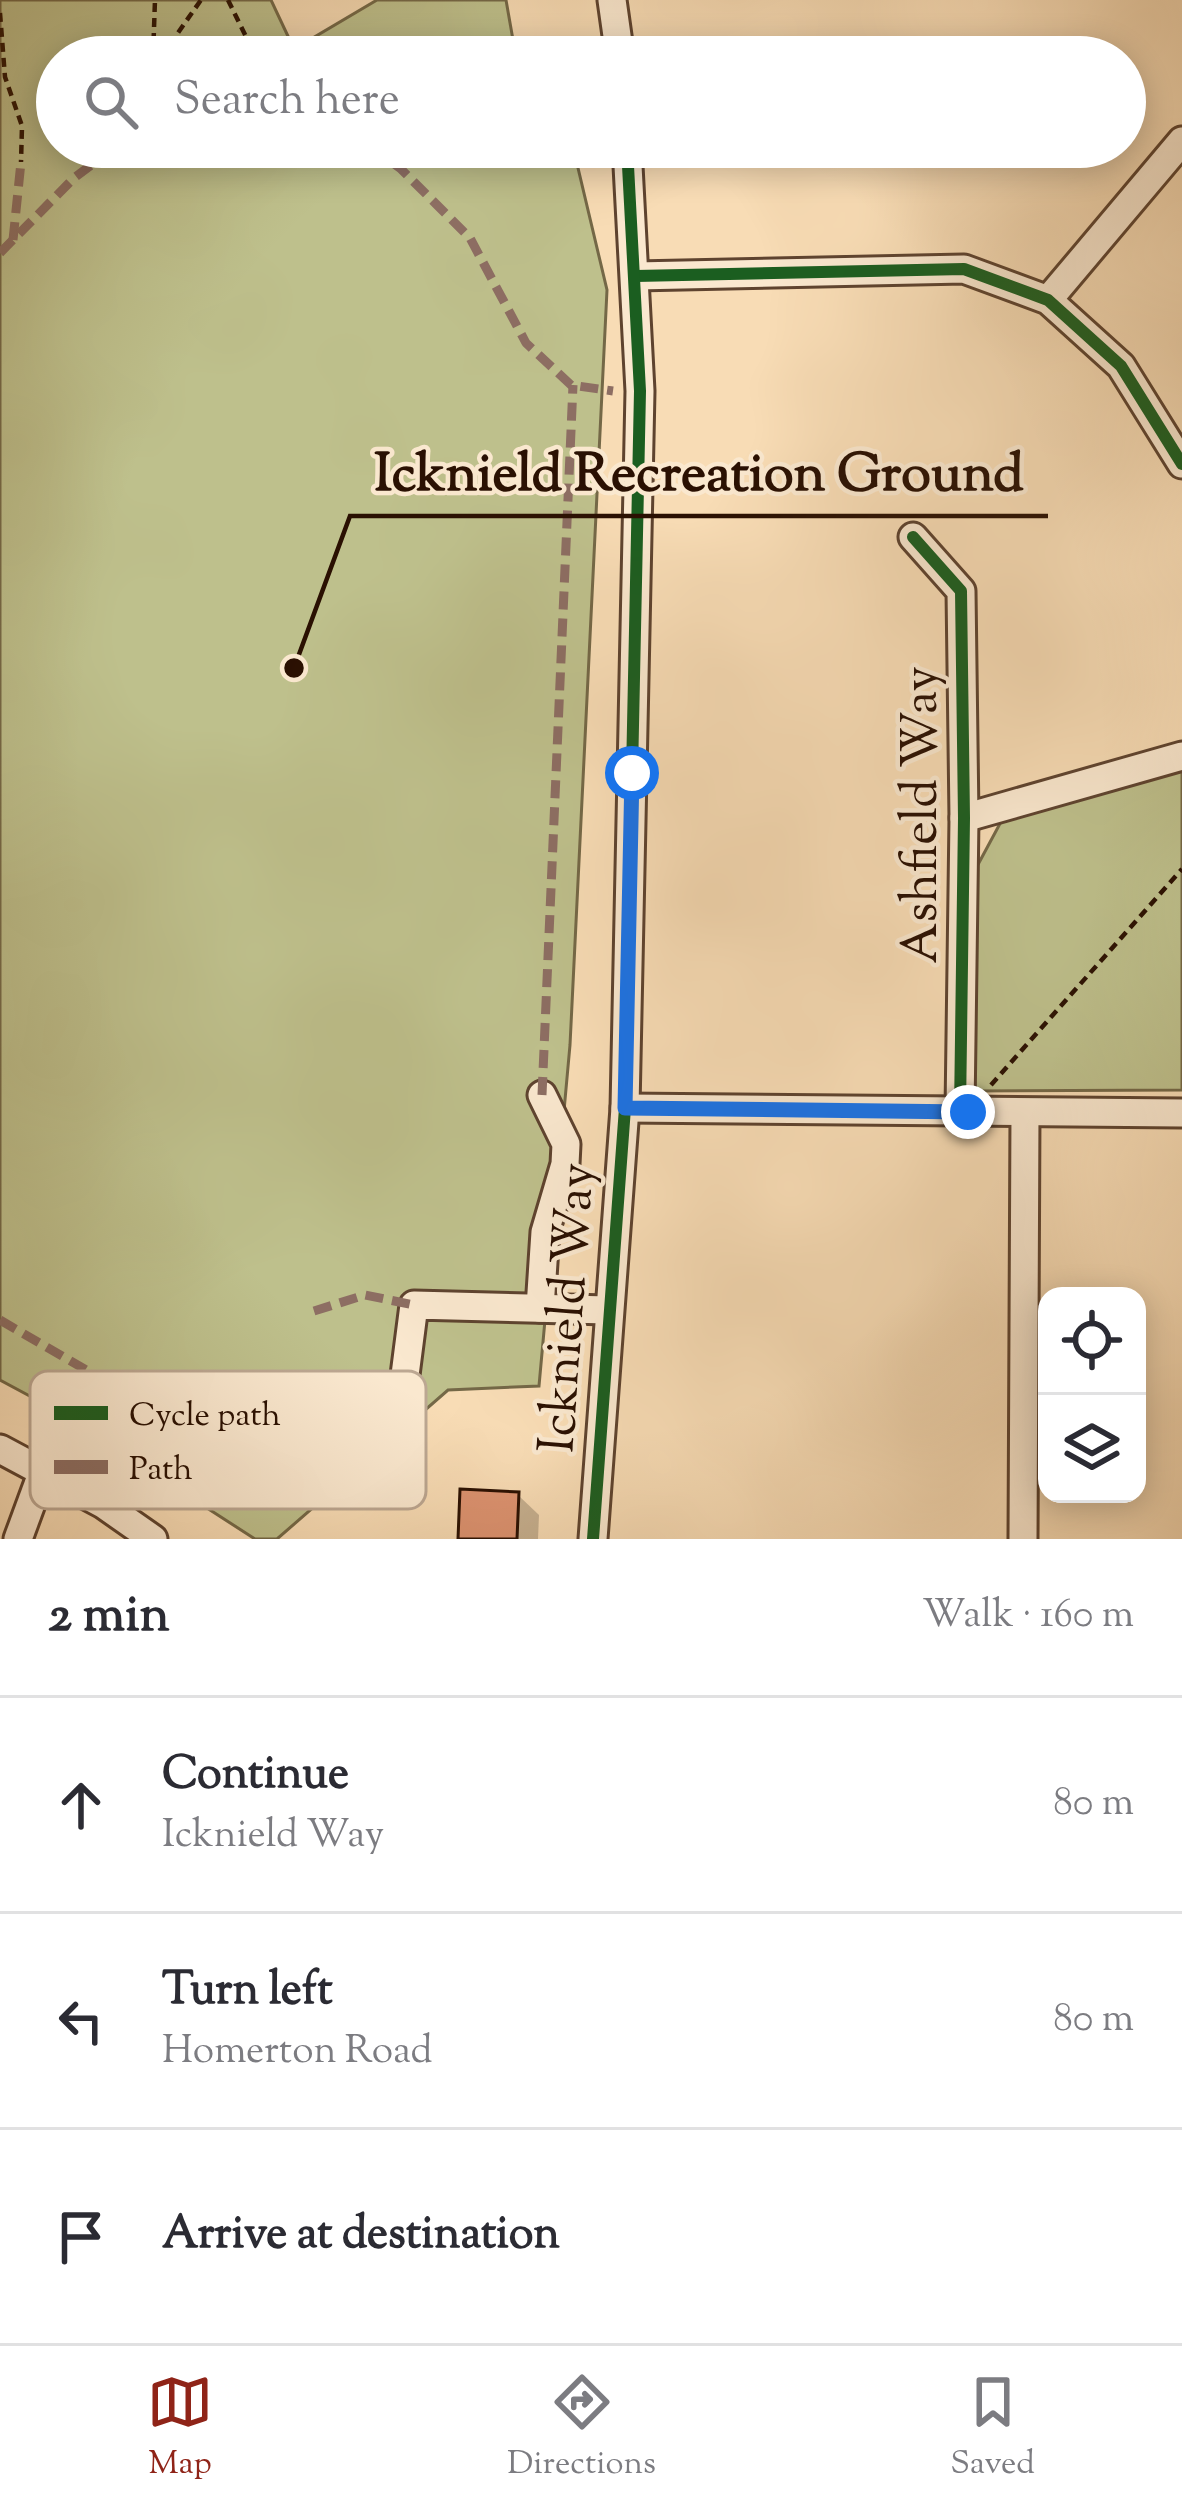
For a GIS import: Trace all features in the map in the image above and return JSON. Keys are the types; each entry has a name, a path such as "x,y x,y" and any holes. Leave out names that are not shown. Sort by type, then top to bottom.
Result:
{"street":[{"path":"612,0 617,36"},
{"path":"1048,300 1182,141"},
{"name":"Icknield Way","path":"593,1539 625,1108 640,415 628,168"},
{"path":"636,276 964,269 1048,300 1121,366 1182,464"},
{"name":"Ashfield Way","path":"913,537 961,591 964,1111"},
{"name":"Ashfield Way","path":"964,818 1182,756"},
{"path":"540,1308 545,1232 565,1164 566,1144 542,1095"},
{"path":"625,1108 1182,1113"},
{"path":"1023,1539 1024,1113"},
{"path":"406,1371 414,1305 608,1310"},
{"path":"0,1449 30,1464"},
{"path":"18,1539 30,1506"},
{"path":"104,1509 152,1539"}],"path":[{"path":"155,0 156,36"},
{"path":"173,36 201,0"},
{"path":"228,0 246,36"},
{"path":"0,13 5,77 22,126 21,162"},
{"path":"964,1111 1182,869"}],"green space":[{"path":"0,0 271,0 288,36 36,36 36,168 578,168 607,290 570,1045 539,1386 448,1390 426,1409 426,1371 30,1371 30,1396 0,1380"},
{"path":"377,0 506,0 512,36 316,36"},
{"path":"1182,768 1182,1090 973,1091 974,872 1003,818"},
{"path":"209,1509 311,1509 277,1539 255,1539"}],"building":[{"path":"460,1489 519,1492 517,1539 458,1539"}],"marked path":[{"path":"13,240 21,162"},
{"path":"0,253 87,168"},
{"path":"400,168 470,238 526,343 571,385 613,391"},
{"path":"542,1095 573,385"},
{"path":"314,1311 365,1295 414,1305"},
{"path":"0,1320 88,1371"}],"cycle path":[{"path":"593,1539 625,1108 640,391 628,168"},
{"path":"636,276 964,269 1048,300 1121,366 1182,464"},
{"path":"913,537 961,591 960,1111"}],"place":[{"name":"Icknield Recreation Ground","path":"294,668"}],"route":[{"path":"632,773 625,1108 968,1112"}]}
